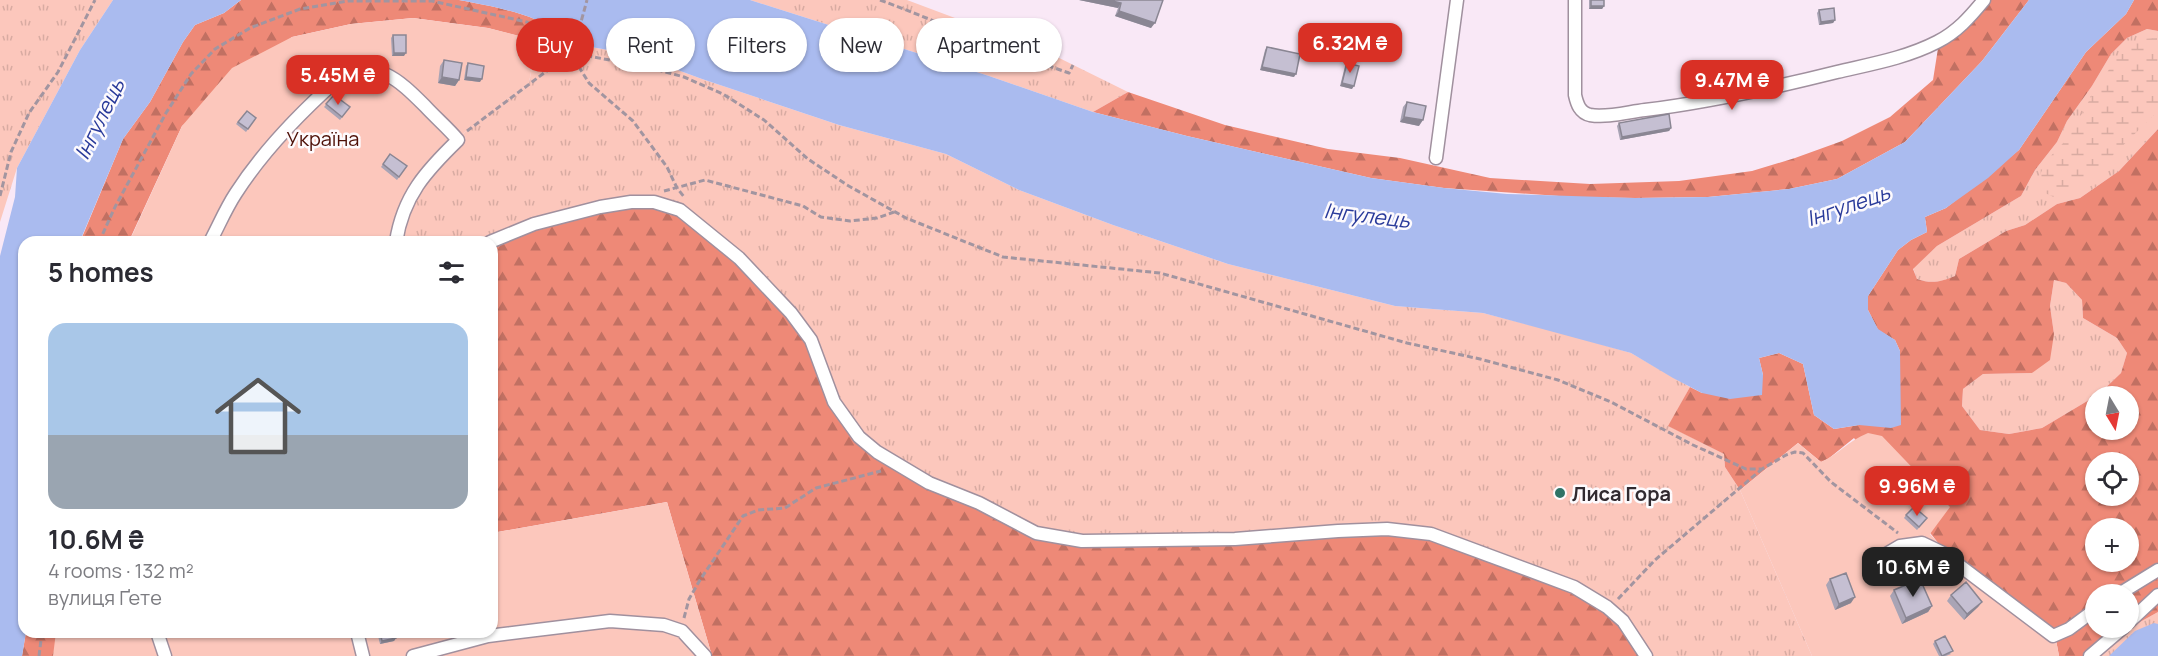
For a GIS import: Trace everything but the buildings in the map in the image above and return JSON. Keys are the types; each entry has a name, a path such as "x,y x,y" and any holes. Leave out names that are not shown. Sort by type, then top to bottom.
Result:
{"street":[{"path":"1436,158 1457,0"},
{"path":"1575,0 1575,95 1582,111 1594,116 1748,94 1917,52 1939,42 1963,26 1984,0"},
{"path":"213,236 235,194 255,166 322,94 349,73 372,70 399,81 458,140 437,160 413,189 399,220 397,236"},
{"path":"498,239 534,224 600,207 631,202 654,202 680,210 739,258 791,313 811,340 834,402 859,437 878,452 929,483 979,502 1036,533 1082,541 1235,539 1377,530 1431,534 1574,587 1607,607 1623,621 1646,656"},
{"path":"1871,563 1900,546 1922,543 1943,553 2053,636 2069,629 2085,617"},
{"path":"2135,584 2158,570"},
{"path":"2139,614 2157,599"},
{"path":"498,635 610,621 664,625 682,631 705,656"},
{"path":"159,638 165,656"},
{"path":"358,638 363,656"},
{"path":"413,656 480,638"},
{"path":"2090,656 2111,638"}],"path":[{"path":"0,196 11,152 29,113 58,72 96,0"},
{"path":"582,18 587,0"},
{"path":"880,0 943,23 1006,52 1069,73 1073,65"},
{"path":"102,236 166,113 192,74 215,49 250,28 300,9 348,1 432,1 516,19"},
{"path":"594,58 647,67 684,77 723,94 764,120 808,159 847,185 894,212 1003,257 1160,273 1407,343 1480,359 1558,381 1611,402 1746,470 1762,469"},
{"path":"458,140 545,72"},
{"path":"582,72 589,83 633,121 667,167 677,188 690,204"},
{"path":"660,192 705,180 803,206 821,217 850,220 878,218 894,212"},
{"path":"1607,607 1624,594 1655,560 1762,469 1786,455 1803,453 1831,482 1911,543"},
{"path":"685,634 684,618 689,599 743,516 758,510 785,508 816,488 879,470 891,471"},
{"path":"39,656 41,638"}],"green space":[{"path":"0,0 113,0 80,50 17,168 0,222"},
{"path":"241,0 459,0 532,18 516,18 516,35 488,28 413,18 351,24 292,37 182,126 131,236 83,236 123,139 150,102 195,25 224,13"},
{"path":"750,0 907,0 955,18 916,18 916,53 904,49 904,18 819,18 819,22"},
{"path":"1984,0 2029,0 1982,61 1905,142 1837,179 1789,189 1708,197 1635,198 1573,197 1444,188 1371,178 1093,112 1128,92 1225,125 1328,149 1400,158 1490,178 1590,184 1679,181 1752,171 1795,158 1842,141 1890,117 1933,80 1939,42"},
{"path":"2134,0 2158,0 2158,31 2147,29 2127,38 2111,54 2067,121 2057,142 2035,170 2021,196 1937,246 1913,269 1917,279 1932,282 1955,276 1959,259 2006,231 2025,225 2057,204 2080,198 2119,171 2158,129 2158,612 2139,623 2139,584 2085,584 2085,638 2118,638 2098,656 2059,656 2054,629 1939,544 1854,438 1821,462 1798,443 1740,490 1725,467 1724,454 1668,426 1690,387 1702,393 1763,375 1759,358 1779,353 1803,364 1814,415 1834,429 1873,425 1900,404 1900,351 1895,340 1878,330 1868,310 1868,296 1898,250 1927,232 1925,217 1946,208 2019,150 2086,52 2126,14","holes":["2054,280 2066,283 2082,300 2083,318 2117,338 2127,353 2121,373 2107,386 2139,386 2139,440 2085,440 2085,402 2042,428 2009,434 1980,430 1962,406 1963,389 1983,374 2032,373 2050,360 2054,334 2050,306"]},
{"name":"Україна","path":"413,18 488,28 516,35 516,72 531,72 529,83 465,132 437,160 413,189 398,236 132,236 182,126 232,68 292,37 351,24"},
{"path":"2147,29 2158,31 2158,129 2119,171 2080,198 2057,204 2025,225 2006,231 1959,259 1955,276 1936,282 1917,279 1913,268 1937,246 2021,196 2035,170 2057,142 2067,121 2111,54 2127,38"},
{"path":"2157,38 2158,111 2071,194 2058,199 2045,193 2039,178 2045,162 2069,137 2117,57 2141,39"},
{"path":"594,48 606,50 606,72 683,72 839,125 946,154 1019,190 1228,264 1395,306 1483,313 1631,353 1690,387 1669,426 1724,454 1725,467 1740,490 1812,656 1646,656 1147,541 1036,533 946,489 498,245 498,236 397,236 399,220 437,160 465,132 529,83 531,72 594,72"},
{"path":"1062,59 1128,92 1093,112 976,72 1062,72"},
{"path":"631,202 680,210 791,313 828,387 877,452 1036,533 1082,541 1291,535 1431,534 1607,607 1646,656 712,656 667,502 498,532 498,240"},
{"path":"2054,280 2066,283 2082,300 2083,318 2117,338 2127,353 2121,373 2107,386 2085,386 2085,402 2042,428 2009,434 1980,430 1962,406 1963,389 1983,374 2032,373 2054,334 2050,306"},
{"path":"1868,433 1882,436 1950,507 1930,534 1939,544 2054,629 2059,656 1812,656 1740,490 1798,443 1821,462"},
{"path":"667,502 712,656 53,656 55,638 498,638 498,532"},
{"path":"2158,612 2158,656 2098,656 2118,638 2139,638 2139,623"},
{"path":"25,638 56,638 54,656 22,656"}],"water":[{"name":"Інгулець","path":"113,0 241,0 224,13 195,25 183,42 150,102 123,139 82,236 18,236 18,638 25,638 22,656 0,656 0,256 15,197 17,168 80,50"},
{"name":"Інгулець","path":"459,0 750,0 807,18 707,18 707,72 807,72 807,18 819,22 819,72 904,72 904,49 916,53 916,72 976,72 1093,112 1371,178 1507,194 1635,198 1708,197 1789,189 1837,179 1905,142 1982,61 2029,0 2134,0 2126,14 2086,52 2019,150 1988,178 1946,208 1925,217 1927,232 1898,250 1868,296 1868,310 1878,329 1895,340 1900,351 1901,425 1891,428 1859,425 1834,429 1814,415 1803,364 1779,353 1759,358 1763,375 1762,395 1730,399 1702,393 1631,353 1483,313 1395,306 1228,264 1019,190 946,154 839,125 683,72 695,72 695,18 606,18 606,50 594,48 594,18 532,18"},
{"path":"2154,623 2158,624 2158,656 2109,656 2128,638 2139,638 2139,629"}],"place":[{"name":"Лиса Гора","path":"1560,493"}]}
